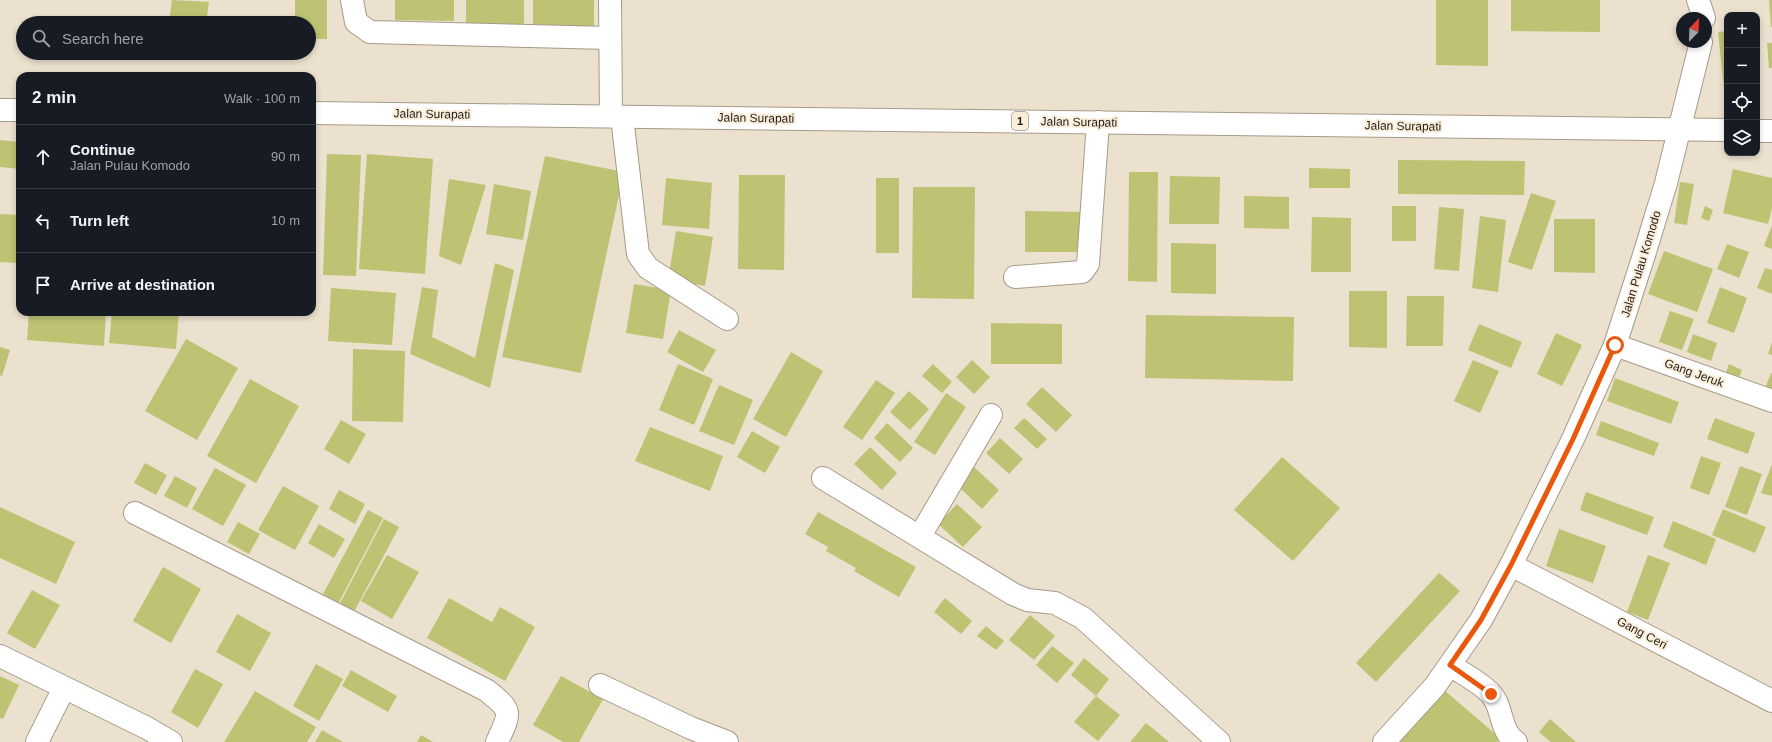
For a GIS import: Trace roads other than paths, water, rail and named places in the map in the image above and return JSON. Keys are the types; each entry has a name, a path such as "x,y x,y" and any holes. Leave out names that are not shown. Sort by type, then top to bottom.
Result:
{"main road":[{"path":"352,0 356,22 370,32 609,38"},
{"path":"610,0 609,38 616,116 638,254 648,268 727,319"},
{"path":"1698,0 1702,12"},
{"name":"Jalan Pulau Komodo","path":"1384,742 1435,686 1481,620 1511,565 1570,445 1615,345 1666,183 1700,48"},
{"path":"0,110 16,110"},
{"name":"Jalan Surapati","path":"316,113 1724,130"},
{"path":"1015,277 1082,272 1086,269 1088,264 1098,122"},
{"path":"1760,131 1772,131"},
{"name":"Gang Jeruk","path":"1615,345 1772,401"},
{"path":"920,536 991,415"},
{"path":"823,478 1013,594 1027,600 1055,603 1083,618 1219,742"},
{"path":"135,513 486,690 502,703 508,713 508,720 497,742"},
{"name":"Gang Ceri","path":"1511,565 1772,701"},
{"path":"0,656 147,728 171,742"},
{"path":"1450,665 1491,694 1500,711 1504,727 1516,742"},
{"path":"600,685 691,728 727,742"},
{"path":"37,742 64,688"}]}
